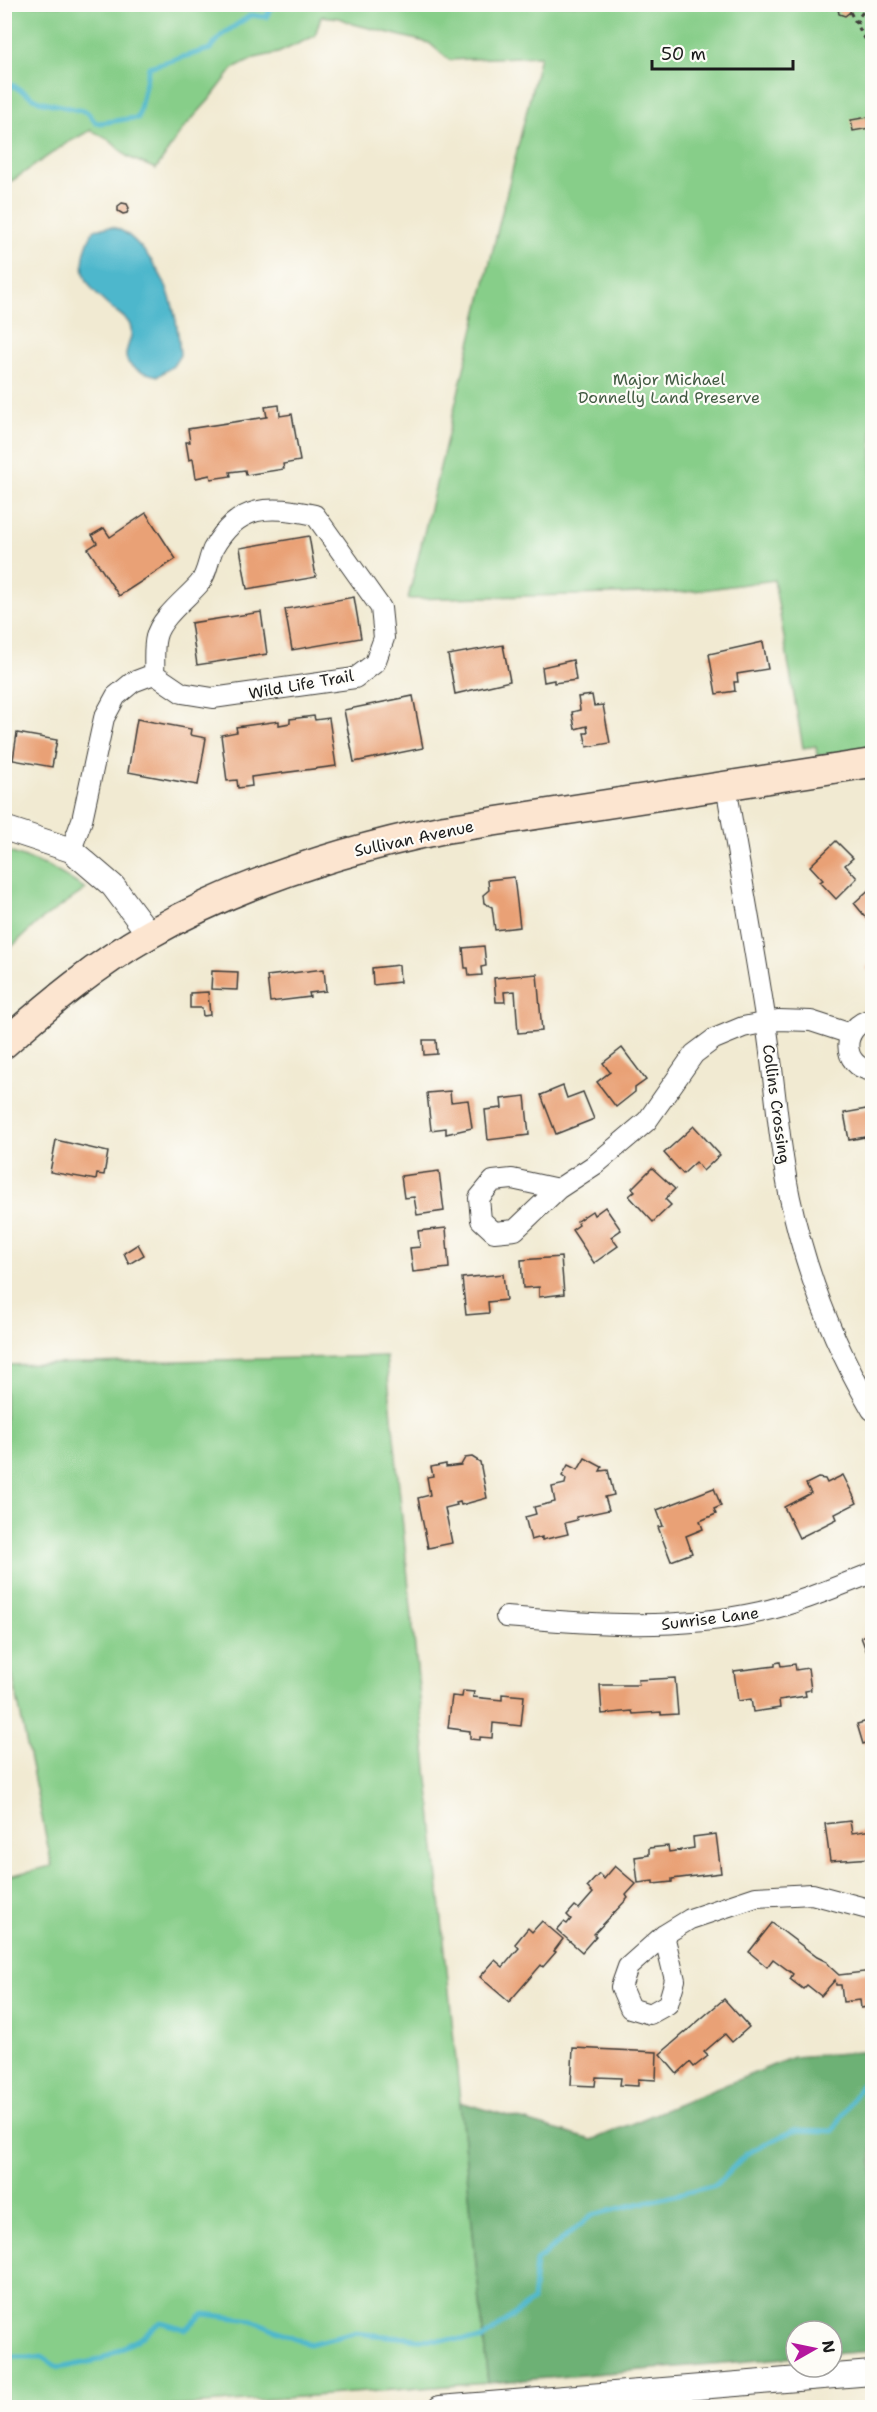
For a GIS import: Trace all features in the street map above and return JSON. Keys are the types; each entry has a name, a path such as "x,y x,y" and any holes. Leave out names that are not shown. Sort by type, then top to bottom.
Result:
{"main road":[{"name":"Sullivan Avenue","path":"4,1044 101,966 149,934 240,890 335,855 445,829 873,763"}],"street":[{"name":"Wild Life Trail","path":"285,508 315,515 381,608 384,638 375,663 355,678 213,698 182,693 154,674 156,635 177,605 201,582 212,551 227,527 244,514 285,508"},
{"path":"71,850 82,820 104,718 116,696 133,682 154,674"},
{"name":"Collins Crossing","path":"726,784 766,1022 790,1198 806,1258 826,1316 853,1377 873,1410"},
{"path":"4,828 71,850 113,886 149,934"},
{"path":"873,1019 862,1022 851,1034 849,1051 852,1059 865,1070 873,1071"},
{"path":"558,1189 596,1164 647,1121 694,1054 714,1039 766,1022 792,1020 810,1022 851,1034"},
{"name":"Sunrise Lane","path":"506,1617 618,1626 685,1624 760,1612 796,1602 873,1573"},
{"path":"664,1935 690,1919 756,1897 812,1894 873,1910"},
{"path":"440,2408 873,2373"}],"path":[{"path":"857,24 859,17 869,4"},
{"path":"850,12 873,51"}],"green space":[{"name":"Major Michael Donnelly Land Preserve","path":"5,5 872,5 872,750 817,756 816,746 803,748 774,580 687,592 408,599 540,56 449,60 429,43 353,24 340,18 321,16 315,36 278,53 255,58 233,69 182,130 156,169 128,157 109,140 91,130 5,184"},
{"path":"4,850 50,867 86,889 37,923 5,953"},
{"path":"386,1356 488,2383 164,2407 5,2407 4,1877 52,1866 8,1654 5,1654 5,1365"},
{"path":"872,2051 872,2351 844,2353 844,2319 784,2319 784,2358 488,2383 460,2102 592,2140 793,2057"}],"water":[{"path":"112,227 129,236 146,253 164,282 170,298 180,355 173,366 158,376 131,365 126,352 131,331 129,323 93,291 84,274 84,254 93,231"}],"building":[{"path":"837,4 851,4 850,12 845,16 839,14"},
{"path":"868,117 870,128 853,131 851,120"},
{"path":"122,203 127,204 129,208 127,213 123,214 118,211 118,206"},
{"path":"279,405 280,416 292,414 300,461 283,464 284,469 246,475 245,470 230,472 231,476 211,479 210,475 196,478 193,459 189,460 186,442 190,442 188,429 267,417 265,407"},
{"path":"146,513 176,559 119,596 88,549 97,543 92,535 104,528 110,537"},
{"path":"309,536 316,577 247,589 240,548"},
{"path":"354,597 361,638 292,650 285,609"},
{"path":"261,612 267,654 197,665 191,623"},
{"path":"763,642 768,669 737,674 738,682 734,682 735,691 716,694 709,654"},
{"path":"503,645 510,681 455,694 448,655"},
{"path":"573,660 576,680 544,682 542,667"},
{"path":"592,695 594,706 603,705 610,743 587,747 584,733 588,733 587,726 575,729 572,712 580,710 578,697"},
{"path":"413,696 423,748 354,762 344,710"},
{"path":"314,716 315,720 329,718 336,766 251,777 252,786 238,788 237,780 227,781 221,735 237,732 236,727 279,721 279,725 290,723 290,719"},
{"path":"137,719 191,729 190,735 206,738 198,785 128,772"},
{"path":"17,733 57,740 52,767 13,760"},
{"path":"836,841 853,858 845,865 857,878 836,899 820,882 823,880 810,866"},
{"path":"514,877 520,927 495,930 492,907 484,903 483,895 489,890 488,880"},
{"path":"872,887 872,925 854,903"},
{"path":"484,946 486,966 481,967 482,975 469,976 468,968 465,968 463,948"},
{"path":"872,961 872,975 866,968"},
{"path":"399,965 400,982 373,985 372,968"},
{"path":"324,969 326,991 309,993 310,997 270,1002 267,976"},
{"path":"212,971 238,972 237,990 211,989"},
{"path":"537,974 542,1031 518,1033 515,991 504,992 505,1002 496,1002 494,978"},
{"path":"208,992 210,1015 203,1016 202,1008 190,1008 190,993"},
{"path":"423,1040 436,1040 437,1054 424,1055"},
{"path":"622,1048 646,1080 616,1107 597,1082 610,1072 603,1063"},
{"path":"563,1086 567,1098 583,1092 594,1119 556,1134 541,1095"},
{"path":"450,1091 451,1102 468,1100 472,1128 446,1134 446,1128 431,1130 427,1093"},
{"path":"525,1096 529,1135 488,1140 485,1110 502,1108 501,1099"},
{"path":"872,1108 872,1147 867,1148 865,1137 849,1140 844,1113"},
{"path":"694,1126 720,1155 703,1171 696,1162 683,1174 664,1153"},
{"path":"56,1140 108,1152 104,1175 97,1174 96,1180 50,1172"},
{"path":"652,1168 675,1189 665,1199 671,1205 653,1222 629,1196 635,1191 632,1188"},
{"path":"439,1171 444,1211 417,1215 414,1197 404,1198 401,1176"},
{"path":"605,1207 621,1230 611,1237 618,1246 594,1263 572,1230 579,1225 577,1221 592,1211 594,1215"},
{"path":"446,1228 449,1268 413,1272 410,1248 420,1247 418,1231"},
{"path":"138,1244 144,1255 129,1264 124,1253"},
{"path":"561,1257 564,1294 539,1297 539,1287 523,1288 521,1260"},
{"path":"503,1274 506,1300 488,1302 489,1313 466,1315 462,1278"},
{"path":"472,1457 480,1462 487,1498 461,1505 460,1502 445,1508 452,1543 428,1548 418,1498 430,1495 427,1477 433,1476 431,1467 446,1464 446,1467 461,1465 465,1458"},
{"path":"585,1458 602,1467 600,1471 608,1470 614,1495 605,1497 609,1510 576,1517 577,1520 565,1523 568,1534 531,1540 525,1517 536,1514 534,1507 555,1502 552,1487 565,1484 566,1479 562,1476 568,1465 578,1470"},
{"path":"843,1475 857,1503 835,1514 837,1519 799,1538 784,1507 811,1493 806,1484 818,1478 825,1479 827,1483"},
{"path":"714,1488 721,1506 714,1509 716,1514 700,1521 703,1529 686,1536 692,1553 671,1561 658,1527 663,1526 657,1510"},
{"path":"872,1633 872,1666 861,1637"},
{"path":"780,1662 781,1666 795,1664 796,1670 808,1668 811,1690 805,1691 806,1696 779,1700 780,1708 753,1712 751,1699 738,1701 734,1671 775,1666 775,1663"},
{"path":"675,1678 678,1714 661,1715 661,1712 633,1714 632,1711 602,1714 600,1685 639,1685 638,1680"},
{"path":"463,1691 474,1692 473,1697 502,1700 502,1694 524,1696 521,1726 493,1723 492,1738 480,1737 480,1740 470,1739 470,1731 448,1728 452,1696 462,1697"},
{"path":"868,1721 872,1741 863,1744 857,1724"},
{"path":"850,1821 852,1833 872,1830 872,1858 830,1861 825,1824"},
{"path":"716,1834 721,1873 672,1879 672,1882 638,1883 635,1857 649,1855 649,1848 668,1846 669,1852 694,1848 693,1837"},
{"path":"615,1866 636,1884 626,1895 628,1898 594,1934 596,1936 582,1952 557,1930 564,1922 567,1924 571,1919 567,1915 575,1906 579,1909 593,1893 587,1887 599,1874 604,1879"},
{"path":"542,1921 563,1939 554,1951 556,1952 543,1967 541,1965 509,2002 480,1977 495,1960 503,1967 519,1948 515,1944 528,1928 532,1932"},
{"path":"772,1923 827,1962 839,1975 872,1971 872,2006 861,2008 860,2000 843,2002 841,1985 836,1985 835,1980 821,1996 807,1985 803,1989 790,1979 793,1974 773,1959 767,1967 749,1952"},
{"path":"724,1999 749,2027 732,2042 725,2034 704,2052 708,2056 694,2067 690,2062 677,2074 660,2054"},
{"path":"573,2048 657,2052 656,2080 638,2079 638,2086 620,2085 621,2078 596,2077 595,2086 571,2085"}],"waterway":[{"path":"4,92 12,85 39,101 87,112 96,123 138,118 149,67 210,49 223,34 251,15 266,17 274,4"},
{"path":"4,2357 42,2357 59,2368 99,2360 137,2340 161,2322 185,2329 204,2314 252,2320 309,2344 354,2333 418,2339 481,2340 532,2301 536,2261 592,2215 716,2185 746,2154 794,2130 833,2131 861,2085 872,2086"}]}
